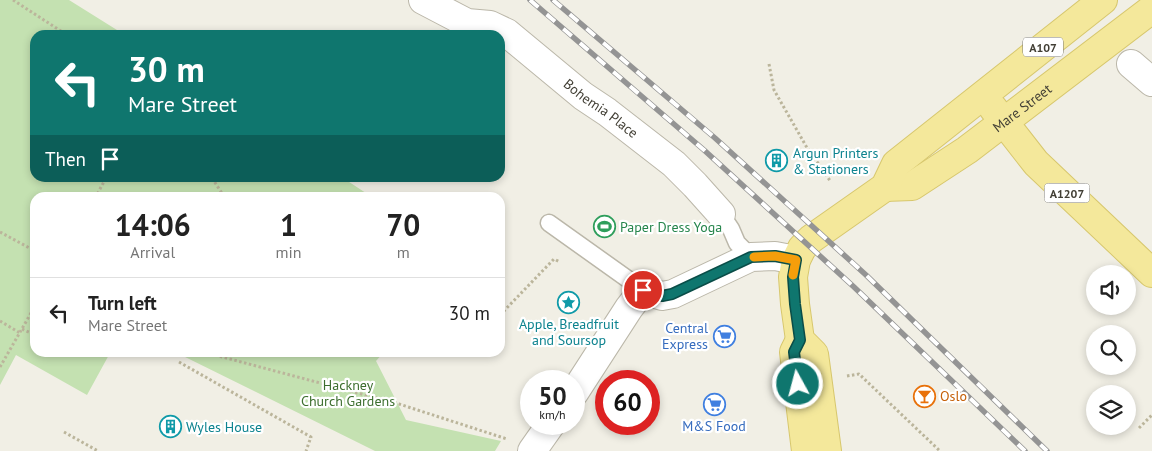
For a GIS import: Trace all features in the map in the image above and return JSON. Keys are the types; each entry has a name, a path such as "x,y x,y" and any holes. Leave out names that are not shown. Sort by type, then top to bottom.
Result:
{"main road":[{"name":"A107","path":"806,451 794,352 800,340 793,277 796,260 802,248 811,239 885,187 896,164 1103,0"},
{"name":"Mare Street","path":"885,187 912,186 967,150 1005,123 1152,9"},
{"name":"A1207","path":"983,95 1036,162 1152,273"},
{"name":"A107","path":"800,340 814,354 827,451"}],"street":[{"name":"Bohemia Place","path":"423,0 467,23 490,25 501,30"},
{"name":"Bohemia Place","path":"505,32 583,96 607,112 674,164 721,214"},
{"path":"1131,64 1152,82"},
{"path":"585,376 636,299 672,294 751,257 775,256 796,260"},
{"path":"533,450 544,435"}],"lane":[{"name":"Bohemia Place","path":"721,214 737,244 751,257"},
{"path":"549,223 636,299"}],"path":[{"path":"13,0 59,30"},
{"path":"769,64 774,90 806,146 831,182"},
{"path":"0,232 30,248"},
{"path":"505,310 554,259 562,264"},
{"path":"0,367 30,314"},
{"path":"0,321 20,333"},
{"path":"22,328 30,332"},
{"path":"223,357 399,404 533,450"},
{"path":"179,362 310,437 306,451"},
{"path":"859,374 940,451"},
{"path":"1139,428 1152,415"},
{"path":"64,432 98,451"}],"green space":[{"path":"0,0 69,0 117,30 30,30 30,182 349,182 364,192 30,192 30,357 108,357 87,395 16,355 0,385"},
{"name":"Hackney Church Gardens","path":"185,357 380,357 376,361 406,420 501,441 495,451 375,451"}],"railway":[{"path":"530,0 704,150 854,287 1025,451"},
{"path":"553,0 715,138 866,275 1047,451"}],"slow traffic":[{"path":"754,257 775,256 796,260 793,275"}],"place":[{"name":"Argun Printers & Stationers","path":"777,161"},
{"name":"Paper Dress Yoga","path":"604,227"},
{"name":"Apple, Breadfruit and Soursop","path":"569,302"},
{"name":"Central Express","path":"724,336"},
{"name":"Oslo","path":"924,396"},
{"name":"M&S Food","path":"714,404"},
{"name":"Wyles House","path":"170,427"}],"route":[{"path":"643,290 662,296 672,294 751,257 775,256 796,260 793,277 800,340 794,352 798,384"}]}
